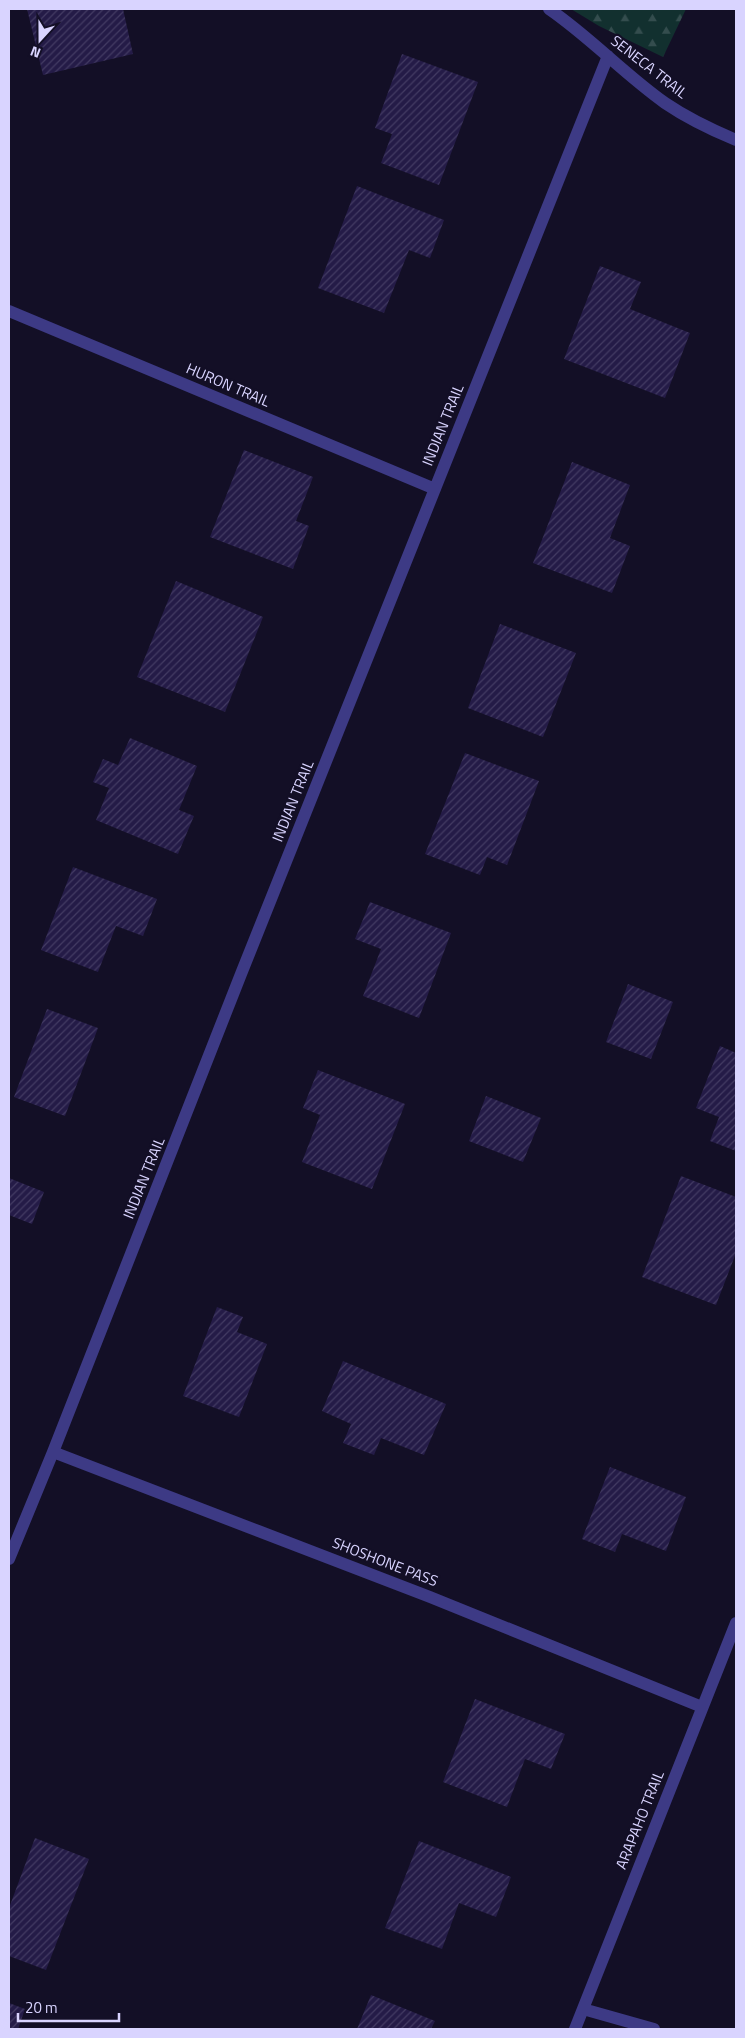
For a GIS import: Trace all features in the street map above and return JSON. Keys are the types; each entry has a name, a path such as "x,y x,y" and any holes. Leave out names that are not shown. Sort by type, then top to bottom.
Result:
{"street":[{"name":"SENECA TRAIL","path":"549,9 575,26 665,103 710,130 736,140"},
{"name":"INDIAN TRAIL","path":"9,1559 608,56"},
{"name":"HURON TRAIL","path":"9,311 435,489"},
{"name":"SHOSHONE PASS","path":"53,1452 430,1597 702,1706"},
{"name":"ARAPAHO TRAIL","path":"575,2029 736,1623"},
{"path":"583,2009 654,2029"}],"green space":[{"path":"571,9 686,9 663,57 599,26"}],"building":[{"path":"27,9 123,9 133,54 43,75"},
{"path":"402,54 478,82 439,185 381,163 392,134 375,128"},
{"path":"357,186 444,220 430,258 409,250 384,313 318,288"},
{"path":"600,266 641,282 630,309 690,333 665,398 564,359"},
{"path":"244,450 313,477 296,521 309,526 293,569 210,537"},
{"path":"572,462 630,485 610,538 630,546 612,593 533,563"},
{"path":"176,581 263,617 225,712 137,677"},
{"path":"500,624 576,653 543,737 468,708"},
{"path":"130,738 197,766 179,810 194,816 178,854 96,820 109,788 93,782 103,759 118,765"},
{"path":"465,753 539,781 507,865 487,857 480,875 425,854"},
{"path":"73,867 157,899 143,936 116,926 98,972 41,950"},
{"path":"370,902 451,933 419,1018 363,996 381,949 355,939"},
{"path":"628,984 673,1002 651,1059 606,1042"},
{"path":"47,1009 98,1028 65,1116 14,1097"},
{"path":"720,1046 736,1053 736,1151 710,1141 719,1117 696,1108"},
{"path":"318,1070 405,1104 372,1189 302,1162 320,1115 303,1108"},
{"path":"486,1096 541,1118 523,1162 469,1141"},
{"path":"681,1176 736,1197 736,1253 716,1305 642,1277"},
{"path":"9,1178 44,1192 32,1224 9,1215"},
{"path":"217,1307 243,1317 237,1332 267,1344 239,1417 183,1396"},
{"path":"343,1361 446,1404 424,1455 381,1438 374,1455 343,1443 351,1424 322,1411"},
{"path":"610,1467 686,1497 666,1551 622,1534 615,1552 582,1539"},
{"path":"475,1699 565,1734 551,1769 525,1759 507,1807 443,1782"},
{"path":"35,1838 89,1859 46,1970 9,1956 9,1908"},
{"path":"419,1841 511,1877 496,1917 459,1903 442,1949 385,1928"},
{"path":"371,1995 435,2021 431,2029 357,2029"},
{"path":"9,2003 25,2009 18,2029 9,2029"}]}
